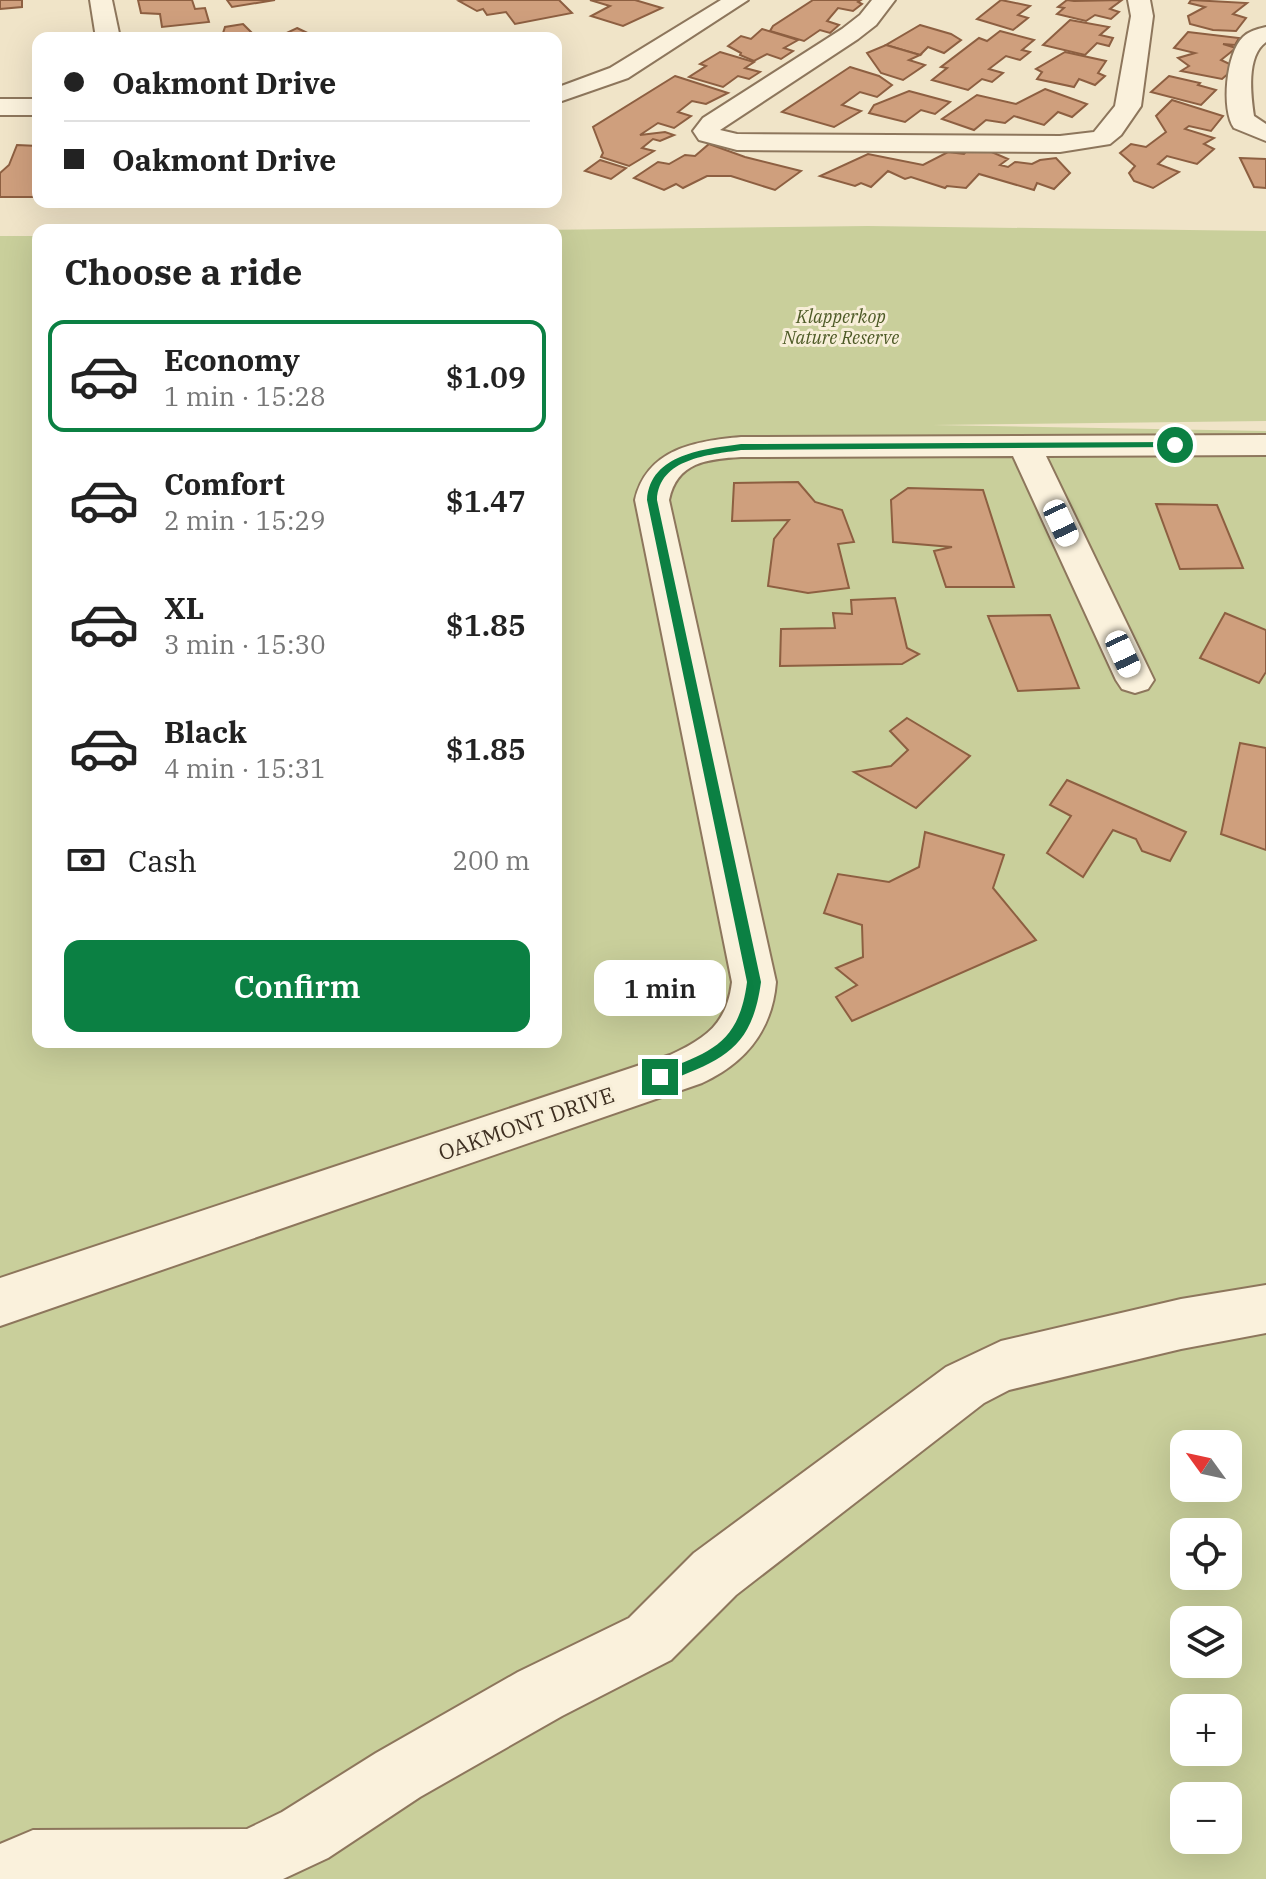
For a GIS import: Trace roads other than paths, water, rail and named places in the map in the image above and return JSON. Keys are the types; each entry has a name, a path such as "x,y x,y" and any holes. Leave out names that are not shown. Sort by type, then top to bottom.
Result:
{"street":[{"path":"101,0 107,32"},
{"path":"562,94 619,73 737,0"},
{"path":"884,0 868,20 850,34 712,123 706,131 708,135 737,142 1060,144 1101,139 1112,130 1128,106 1142,16 1139,0"},
{"path":"1266,34 1257,36 1245,50 1239,112 1243,123 1266,133"},
{"path":"0,107 32,107"},
{"path":"1024,445 1135,680"},
{"name":"OAKMONT DRIVE","path":"0,1302 685,1069 718,1053 745,1024 754,999 754,982 655,515 653,490 672,464 689,455 720,448 1266,445"},
{"path":"0,1877 33,1863 250,1861 305,1835 398,1775 540,1694 650,1639 715,1574 965,1385 1001,1367 1181,1324 1266,1309"}],"park label":[{"name":"Klapperkop Nature Reserve","path":"841,326"}]}
